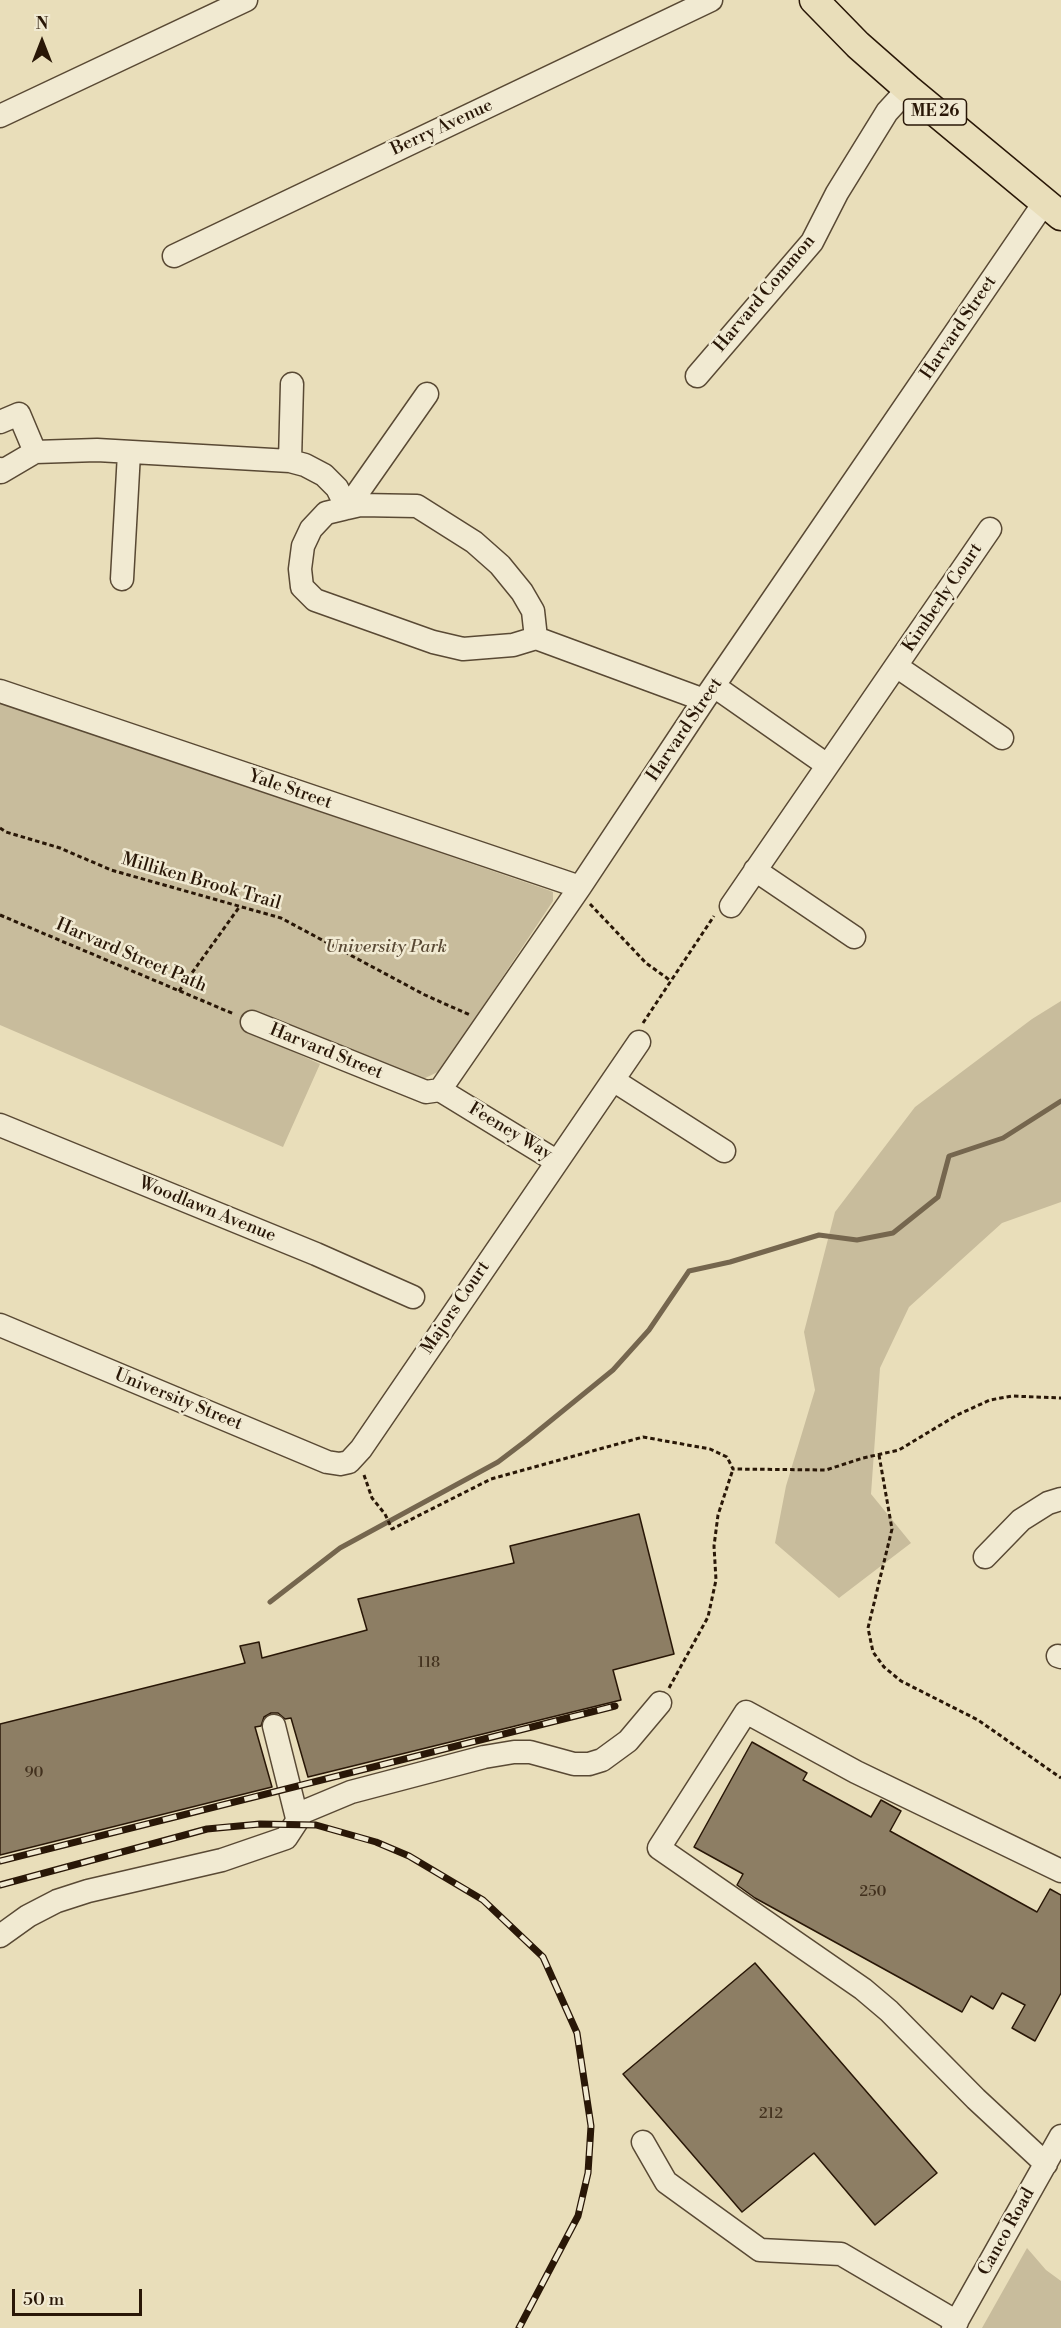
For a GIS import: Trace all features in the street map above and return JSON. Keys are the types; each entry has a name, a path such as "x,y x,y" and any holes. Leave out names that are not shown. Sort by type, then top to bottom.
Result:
{"main road":[{"name":"ME 26","path":"814,0 858,45 908,89 1053,210"}],"street":[{"path":"0,116 246,0"},
{"name":"Berry Avenue","path":"174,256 711,0"},
{"name":"Harvard Common","path":"697,376 812,242 837,193 887,112 908,89"},
{"name":"Harvard Street","path":"252,1022 426,1092 440,1090 578,890 709,693 1053,210"},
{"path":"290,462 292,384"},
{"path":"347,508 427,394"},
{"path":"0,422 19,414 35,453"},
{"path":"0,469 1,472 35,453 97,450 290,462 305,465 324,475 337,488 347,508"},
{"path":"122,579 129,453"},
{"path":"536,638 533,611 522,592 500,565 465,536 417,506 360,505 326,513 311,529 303,546 300,568 302,587 315,600 433,642 463,650 513,645 536,638 709,693 827,765"},
{"name":"Kimberly Court","path":"731,906 990,529"},
{"name":"Kimberly Court","path":"896,666 1002,738"},
{"name":"Yale Street","path":"0,691 578,890"},
{"path":"755,870 854,937"},
{"name":"Feeney Way","path":"440,1090 556,1161 639,1042"},
{"path":"613,1080 724,1151"},
{"name":"Woodlawn Avenue","path":"0,1125 316,1254 413,1297"},
{"name":"Majors Court","path":"356,1455 556,1161"},
{"name":"University Street","path":"0,1325 327,1462 340,1464 349,1462 356,1455"},
{"path":"985,1557 1021,1520 1048,1503 1061,1499"},
{"path":"0,1936 28,1916 57,1901 88,1891 222,1860 286,1838 303,1812 351,1792 484,1757 514,1752 530,1752 574,1764 589,1764 602,1760 628,1741 660,1703"},
{"path":"1046,2164 976,2099 889,2011 863,1989 659,1848 746,1712 856,1772 1061,1871"},
{"path":"274,1726 297,1818"},
{"name":"Canco Road","path":"955,2325 1061,2136"},
{"path":"643,2142 666,2181 760,2250 841,2254 955,2325"}],"path":[{"name":"Milliken Brook Trail","path":"0,828 6,832 60,848 111,870 281,918 425,996 487,1022"},
{"path":"578,890 646,963 671,981"},
{"path":"178,991 240,906"},
{"path":"639,1042 640,1026 720,908 731,906"},
{"name":"Harvard Street Path","path":"0,915 252,1022"},
{"path":"733,1469 826,1470 898,1450 957,1415 990,1400 1012,1396 1061,1398"},
{"path":"356,1455 372,1498 385,1514 392,1529 492,1479 643,1437 710,1449 727,1457 733,1469 718,1515 714,1546 716,1580 708,1617 660,1703"},
{"path":"879,1455 892,1529 868,1628 873,1652 884,1667 901,1681 978,1720 1061,1778"}],"green space":[{"name":"University Park","path":"0,702 548,890 553,892 553,901 440,1071 423,1079 252,1010 241,1028 320,1064 283,1147 0,1025"},
{"path":"1061,1001 1061,1202 1002,1223 909,1307 880,1368 871,1494 911,1543 839,1598 775,1543 786,1486 815,1390 804,1332 835,1212 915,1107 1032,1019"},
{"path":"1027,2248 1046,2270 1061,2281 1061,2328 982,2328"}],"building":[{"path":"639,1514 674,1654 613,1670 621,1700 308,1777 291,1718 285,1719 278,1713 271,1713 264,1717 261,1726 255,1727 272,1787 0,1855 0,1724 245,1663 240,1646 259,1642 262,1658 367,1630 358,1599 514,1563 510,1546"},
{"path":"752,1742 807,1773 803,1780 871,1817 881,1800 901,1811 890,1831 1037,1912 1050,1889 1061,1895 1061,1993 1035,2041 1012,2028 1025,2005 1002,1993 993,2009 971,1996 962,2012 755,1898 737,1885 743,1874 694,1847"},
{"path":"755,1963 937,2173 875,2225 814,2153 742,2212 623,2074"}],"waterway":[{"path":"270,1602 340,1548 498,1462 527,1440 613,1370 649,1330 689,1271 730,1262 819,1235 857,1240 893,1233 938,1197 949,1156 1003,1138 1061,1101"}],"railway":[{"path":"0,1861 615,1706"},
{"path":"0,1885 207,1829 260,1824 316,1825 376,1842 409,1856 483,1900 543,1957 577,2033 591,2126 588,2173 578,2216 519,2328"}]}
